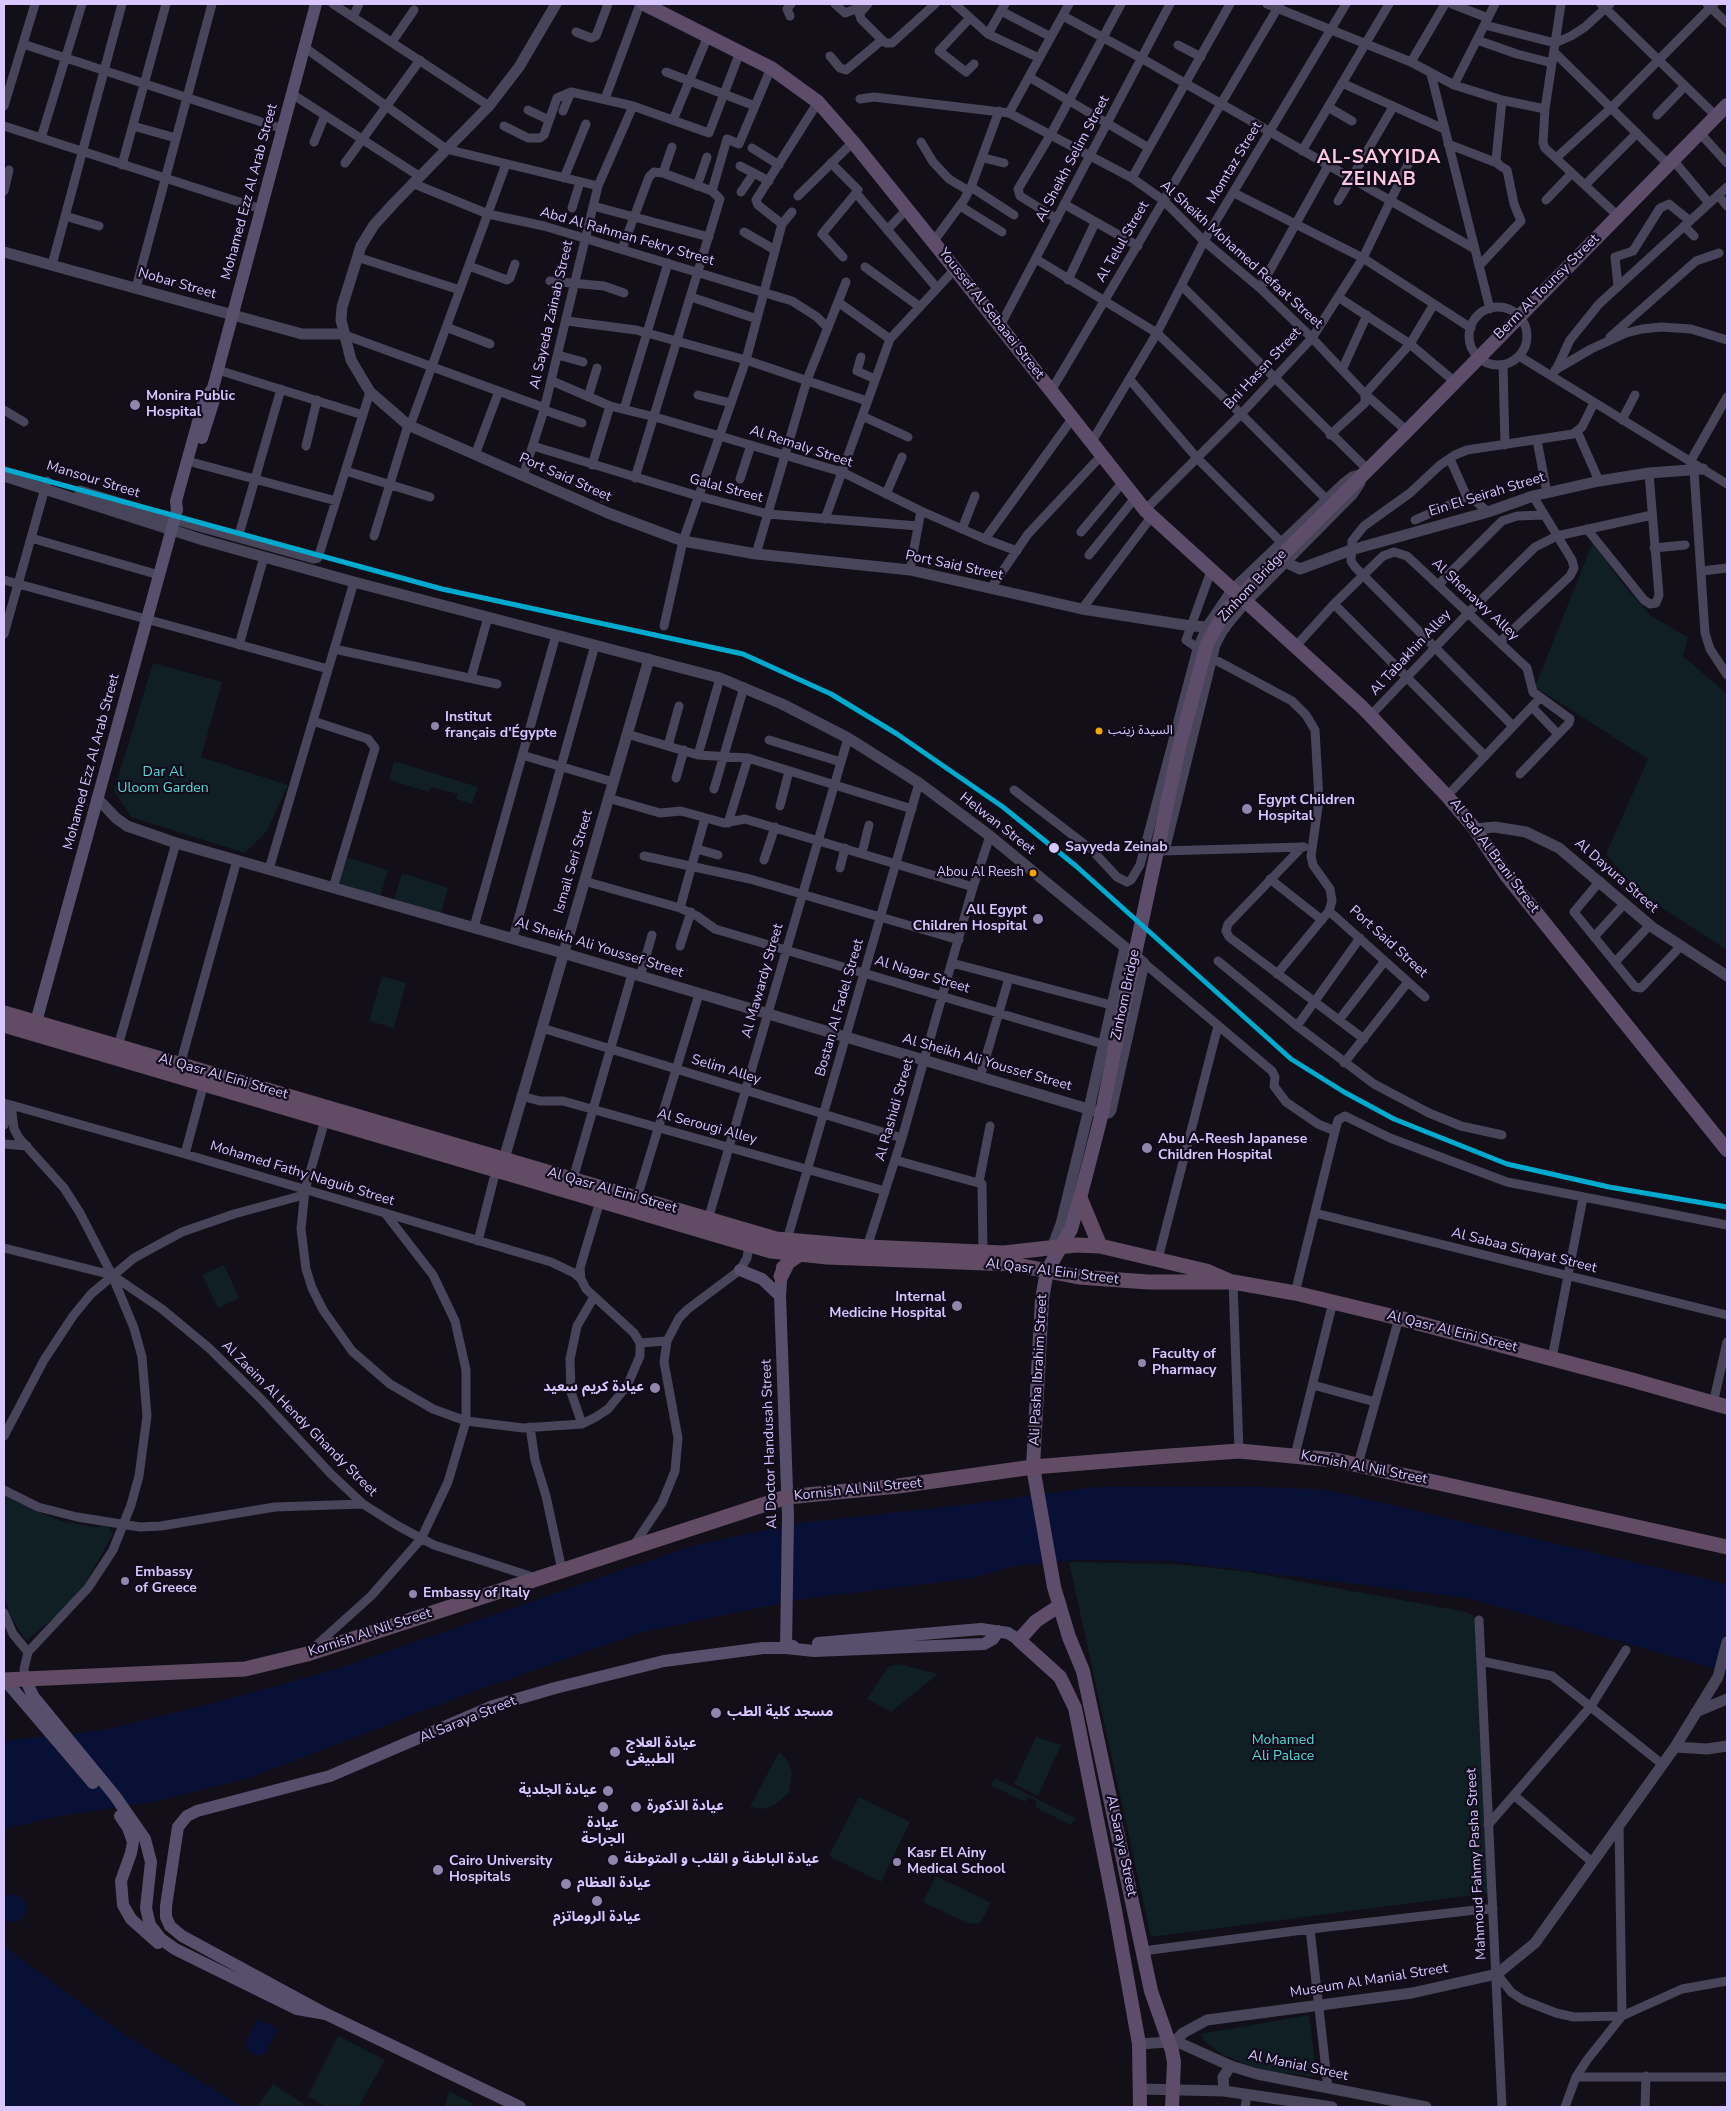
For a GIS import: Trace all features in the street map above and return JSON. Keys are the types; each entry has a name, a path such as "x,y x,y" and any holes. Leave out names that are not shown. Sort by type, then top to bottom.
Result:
{"highway":[{"name":"Al Qasr Al Eini Street","path":"4,1012 500,1165 600,1200 706,1225 763,1236 800,1254 1012,1264 1079,1276 1148,1282 1233,1282 1296,1293 1399,1318 1669,1390 1727,1408"},
{"name":"Al Qasr Al Eini Street","path":"4,1025 325,1120 500,1165 573,1179 637,1198 706,1225 749,1245 867,1247 1004,1253 1057,1247 1100,1246 1206,1271 1233,1282"},
{"path":"1080,1198 1100,1246"},
{"path":"781,1276 788,1262 800,1254"},
{"name":"Al Qasr Al Eini Street","path":"1669,1390 1721,1396"},
{"name":"Kornish Al Nil Street","path":"4,1680 245,1669 308,1654 632,1548 791,1492 898,1486 1033,1467 1239,1451 1296,1455 1358,1464 1727,1547"}],"main road":[{"name":"Mohamed Ezz Al Arab Street","path":"174,520 183,503 214,400 213,388 316,4"},
{"name":"Youssef Al Sebaaei Street","path":"642,4 771,68 818,102 853,142 955,268 1135,498 1148,513 1231,590"},
{"name":"Berm Al Tounsy Street","path":"1366,471 1408,431 1518,316 1727,105"},
{"name":"Mohamed Ezz Al Arab Street","path":"36,1022 174,520 176,501 204,400 213,388"},
{"name":"Zinhom Bridge","path":"1108,1048 1179,748 1207,644 1224,614 1366,471"},
{"name":"Al Sad Al Brani Street","path":"1231,590 1296,646 1371,715 1447,796 1474,829 1506,875 1727,1150"},
{"name":"Ali Pasha Ibrahim Street","path":"1054,1587 1033,1467 1042,1298 1047,1271 1057,1247 1071,1229 1080,1198 1108,1048"},
{"name":"Al Doctor Handusah Street","path":"785,1246 780,1296 791,1492 788,1517 786,1648"},
{"path":"740,1270 762,1279 780,1296"},
{"name":"Al Saraya Street","path":"1054,1587 1083,1671 1156,2010 1171,2042 1174,2062 1172,2107"},
{"path":"1019,1640 1036,1621 1059,1606"},
{"name":"Al Saraya Street","path":"326,2014 182,1936 170,1926 166,1917 166,1906 178,1827 187,1816 197,1811 330,1776 494,1706 555,1688 664,1661 731,1652 786,1648 814,1651 984,1644 993,1639 998,1631 1008,1633 1019,1640 1060,1677 1075,1708 1139,2044 1140,2107"},
{"path":"25,1678 32,1704"},
{"path":"4,1680 32,1704 110,1803 145,1839 150,1862 146,1899 148,1916 155,1932 167,1945 297,2009"},
{"path":"129,1822 132,1842 130,1856 120,1889 123,1905 131,1919 150,1937 173,1952 277,2006 326,2014 520,2107"},
{"path":"130,1856 141,1855 150,1862"},
{"path":"131,1919 140,1921 148,1916"}],"street":[{"path":"4,106 35,4"},
{"path":"41,138 82,4"},
{"path":"52,265 122,4"},
{"path":"122,165 166,4"},
{"path":"136,288 212,4"},
{"path":"333,4 489,106"},
{"path":"354,17 359,4"},
{"name":"Port Said Street","path":"556,4 518,67 489,106 416,179 374,225 357,257 342,307 342,334 351,360 370,392 409,425 608,513 683,541 756,554 910,570 1082,609 1191,626 1225,628"},
{"path":"576,32 591,38 596,36 608,4"},
{"path":"605,99 642,4"},
{"path":"790,16 787,9 791,4"},
{"path":"835,4 845,13 868,4"},
{"path":"858,9 861,18 882,40 886,43 892,43 935,4"},
{"path":"955,4 988,34 1039,58"},
{"path":"1009,113 1070,4"},
{"path":"1056,218 1020,196 1017,192 1051,134 1121,4"},
{"name":"Al Sheikh Selim Street","path":"1000,326 1170,4"},
{"path":"1132,178 1230,4"},
{"path":"1267,4 1278,6 1330,30 1411,62 1454,85 1502,100 1545,109"},
{"name":"Momtaz Street","path":"1091,443 1157,333 1204,241 1346,4"},
{"path":"1302,151 1389,4"},
{"path":"1411,62 1445,4"},
{"path":"1452,4 1487,21 1554,47 1611,108 1670,162 1709,203"},
{"path":"1454,85 1495,4"},
{"path":"1561,4 1545,109 1543,144 1572,174 1618,216"},
{"path":"1554,47 1571,36 1605,5 1716,116"},
{"path":"1556,158 1611,108 1711,5 1727,23"},
{"name":"Al Telul Street","path":"1051,391 1138,246 1163,200 1222,105 1278,6"},
{"path":"988,34 1004,7 1051,37"},
{"path":"392,42 414,10"},
{"path":"1063,16 1141,58 1475,249"},
{"path":"970,18 938,51 966,72 974,64"},
{"path":"673,120 708,36"},
{"path":"830,56 840,68 846,70 882,40"},
{"path":"1477,40 1552,63"},
{"path":"23,44 282,129"},
{"path":"1178,45 1201,57"},
{"path":"304,47 446,149 598,186"},
{"path":"504,126 528,138 536,139 544,135 557,98 571,92 633,106 708,133 740,52"},
{"path":"345,163 420,60"},
{"path":"712,191 727,139 739,144 771,68"},
{"path":"666,72 755,106"},
{"path":"1431,74 1490,309"},
{"path":"1029,77 1149,148"},
{"path":"1342,83 1444,129"},
{"path":"1657,115 1685,86"},
{"path":"563,111 571,92"},
{"name":"Abd Al Rahman Fekry Street","path":"292,94 362,139 416,179 488,214 544,226 792,301 805,308 828,328"},
{"name":"Al Sheikh Mohamed Refaat Street","path":"860,99 874,97 1009,113 1132,178 1163,200 1204,241 1260,288 1312,338 1365,394 1408,431"},
{"path":"1497,163 1502,100"},
{"path":"782,224 756,203 818,102"},
{"name":"Al Sayeda Zainab Street","path":"523,476 552,381 567,322 584,238 598,186 633,106"},
{"path":"1328,107 1352,121"},
{"path":"1338,201 1393,107"},
{"path":"528,110 549,120"},
{"path":"933,242 960,206 970,189 984,158 999,112"},
{"path":"314,142 325,115"},
{"path":"564,178 586,124"},
{"path":"4,126 261,209"},
{"path":"133,126 176,138"},
{"path":"1585,185 1637,133"},
{"path":"1700,133 1727,163"},
{"path":"798,196 853,142"},
{"path":"921,142 938,168 949,178 1014,216"},
{"path":"1448,144 1497,163 1507,170 1514,204 1521,221 1479,266"},
{"path":"663,173 672,147"},
{"path":"752,148 779,165"},
{"path":"697,186 707,157"},
{"path":"984,158 1004,163"},
{"name":"Bni Hassn Street","path":"1082,609 1148,513 1197,458 1276,378 1312,338 1363,258 1411,158"},
{"path":"831,163 858,190 822,234 844,257"},
{"path":"374,536 409,425 506,164"},
{"path":"740,166 769,181"},
{"path":"1260,288 1328,166"},
{"path":"4,191 9,170"},
{"path":"622,249 651,174 657,171 663,173 712,191 720,199 720,205 635,478"},
{"path":"741,192 754,173"},
{"path":"1546,200 1572,174"},
{"path":"572,208 580,182"},
{"path":"1552,372 1573,335 1599,304 1727,187"},
{"path":"856,193 937,288"},
{"path":"1234,193 1297,223 1363,258 1471,328"},
{"path":"1718,195 1727,206"},
{"path":"1064,204 1138,246"},
{"path":"1618,286 1615,257 1633,251 1638,246 1660,208 1669,204 1687,224 1694,236"},
{"path":"593,206 709,237"},
{"path":"960,206 1002,232"},
{"path":"887,230 907,209"},
{"path":"664,626 683,541 746,360 782,224 792,212"},
{"path":"65,216 99,226"},
{"path":"1068,280 1095,223"},
{"path":"744,232 775,250"},
{"name":"Nobar Street","path":"4,252 302,334 342,334"},
{"path":"1603,343 1696,261 1719,253"},
{"path":"357,257 460,290"},
{"path":"1036,260 1157,333 1326,499"},
{"path":"624,409 668,263"},
{"path":"469,266 507,280 510,278 515,264"},
{"path":"866,266 920,307"},
{"path":"825,519 890,339 955,268"},
{"path":"550,281 574,285 604,286 624,293"},
{"path":"756,554 807,380 846,282"},
{"path":"1182,286 1276,378 1366,471"},
{"path":"691,297 757,319"},
{"path":"1338,297 1410,344 1455,382"},
{"path":"838,302 890,339"},
{"path":"1330,435 1365,403 1365,394 1410,344 1434,304"},
{"path":"1505,308 1518,316 1524,323 1527,340 1519,356 1503,365 1486,362 1478,357 1471,344 1471,328 1478,316 1490,309 1505,308"},
{"path":"1342,370 1368,315"},
{"path":"567,322 627,328 746,360 868,401"},
{"path":"446,327 490,344"},
{"path":"1552,372 1626,332 1661,327 1691,329 1727,340"},
{"path":"342,334 582,423"},
{"path":"558,355 583,362"},
{"path":"1519,356 1552,372 1594,403 1696,467 1724,482 1727,473"},
{"path":"861,357 857,371 875,379"},
{"path":"1503,365 1505,445"},
{"path":"588,397 597,368"},
{"path":"218,370 363,415"},
{"path":"1130,380 1197,458 1281,542"},
{"name":"Al Remaly Street","path":"552,381 610,406 655,417 842,472 921,511 1017,551"},
{"path":"238,538 282,389"},
{"path":"475,454 499,391"},
{"path":"174,520 313,560 321,556 370,392"},
{"path":"698,395 731,403"},
{"path":"1622,420 1634,395"},
{"path":"1726,671 1710,649 1705,633 1696,467 1727,397"},
{"path":"306,446 317,400"},
{"path":"1513,726 1353,564 1351,550 1354,536 1364,526 1410,493 1450,459 1467,450 1573,434 1582,427 1594,403"},
{"path":"592,466 610,406"},
{"path":"4,410 24,422"},
{"path":"862,416 908,437"},
{"path":"985,539 1072,419"},
{"path":"1577,432 1599,481"},
{"path":"1537,440 1547,493"},
{"name":"Galal Street","path":"533,446 592,466 768,514 918,526"},
{"path":"740,479 751,446"},
{"path":"991,588 1035,526 1101,456"},
{"path":"886,494 902,458"},
{"path":"1450,459 1467,497 1478,503 1488,512"},
{"path":"195,463 336,501"},
{"name":"Ein El Seirah Street","path":"1285,562 1300,569 1351,550 1488,512 1534,496 1599,481 1696,467"},
{"name":"Mansour Street","path":"4,469 46,484 174,520"},
{"path":"346,471 430,497"},
{"name":"Berm Al Tounsy Street","path":"1140,865 1197,649 1206,627 1231,590 1348,478 1366,471"},
{"name":"Berm Al Tounsy Street","path":"1165,851 1212,658 1225,628 1285,562 1353,495 1366,471"},
{"path":"1587,529 1641,597 1650,604 1656,603 1659,595 1649,473"},
{"name":"Mansour Street","path":"4,476 46,484"},
{"path":"1081,532 1122,482"},
{"path":"4,634 46,484"},
{"path":"962,529 975,496"},
{"path":"1500,642 1573,572 1572,560 1534,496"},
{"path":"1415,520 1467,497"},
{"path":"1089,555 1135,498"},
{"path":"910,570 921,511"},
{"path":"1439,584 1502,521 1517,516 1544,515"},
{"name":"Al Tabakhin Alley","path":"1371,715 1468,612 1534,547 1557,536 1652,515"},
{"name":"Helwan Street","path":"174,520 264,557 720,678 782,704 848,738 919,783 990,836 1272,1071 1274,1086 1286,1102 1335,1132"},
{"path":"31,538 159,575"},
{"path":"1654,548 1685,545"},
{"name":"Al Shenawy Alley","path":"1296,646 1334,604 1383,556 1401,553 1439,584 1530,672 1531,690 1540,698"},
{"path":"239,645 264,557"},
{"path":"1702,571 1727,568"},
{"path":"1191,626 1211,571"},
{"path":"4,580 328,669"},
{"path":"269,870 354,582"},
{"path":"1334,604 1485,756"},
{"path":"471,678 488,617"},
{"name":"Port Said Street","path":"1191,626 1186,640 1212,658 1284,696 1299,708 1312,723 1317,742 1319,800 1307,847 1313,864 1330,890 1332,901 1329,911 1278,974"},
{"path":"474,927 556,635"},
{"path":"513,938 595,645"},
{"path":"334,649 497,684"},
{"name":"Ismail Seri Street","path":"500,1165 542,1028 649,660"},
{"path":"698,755 720,678"},
{"path":"714,788 744,687"},
{"path":"1447,796 1540,698 1570,719 1569,723 1520,774"},
{"path":"668,746 679,706"},
{"path":"1532,707 1558,734"},
{"path":"313,721 368,739 374,744 376,752 334,888"},
{"path":"627,734 698,755 748,758 912,809"},
{"name":"Al Mawardy Street","path":"706,1225 848,738"},
{"path":"769,740 841,762"},
{"path":"676,778 684,750"},
{"path":"522,755 613,782"},
{"path":"728,823 748,758"},
{"path":"780,806 789,771"},
{"name":"Bostan Al Fadel Street","path":"785,1246 919,783"},
{"path":"1014,790 1092,850 1122,881 1131,880 1140,865 1150,863 1158,853 1165,851 1307,847"},
{"name":"Al Sheikh Ali Youssef Street","path":"97,798 116,818 127,826 176,842 269,870 563,952 636,976 846,1036 922,1061 1095,1111"},
{"path":"608,798 660,813 681,811 728,823 741,818 973,887"},
{"path":"680,908 706,818"},
{"path":"862,854 870,825"},
{"path":"764,860 775,827"},
{"name":"Al Dayura Street","path":"1474,829 1508,828 1526,832 1545,840 1571,856 1650,925 1680,947 1727,976"},
{"name":"Al Rashidi Street","path":"867,1247 902,1138 922,1061 973,887 990,836"},
{"path":"118,1046 176,842"},
{"path":"1307,847 1270,879 1228,924 1226,931 1229,937 1364,1038"},
{"path":"840,868 845,848"},
{"path":"697,849 718,855"},
{"path":"644,856 750,879 803,893 959,940"},
{"path":"180,1065 237,860"},
{"path":"1270,879 1322,920"},
{"name":"Al Nagar Street","path":"584,881 691,912 715,929 999,1012 1108,1048"},
{"path":"1600,881 1574,910 1635,987 1641,988 1680,947"},
{"path":"1594,936 1624,903"},
{"name":"Port Said Street","path":"1329,911 1425,997"},
{"path":"680,946 691,912"},
{"path":"1615,962 1650,925"},
{"path":"573,1179 610,1049 652,935"},
{"path":"1297,1026 1360,938"},
{"name":"Ali Pasha Ibrahim Street","path":"1108,1048 1112,1005 1125,948"},
{"path":"1218,962 1344,1063 1374,1084 1429,1113 1461,1126 1502,1135"},
{"path":"1339,1020 1384,962"},
{"path":"952,963 1112,1005"},
{"name":"Ali Pasha Ibrahim Street","path":"1057,1247 1061,1224 1095,1111 1109,1113 1111,1110 1144,964"},
{"path":"980,1077 1009,978"},
{"path":"1344,1063 1408,982"},
{"path":"637,1198 698,994"},
{"path":"1158,1259 1218,1026"},
{"name":"Selim Alley","path":"542,1028 902,1138"},
{"path":"185,1154 204,1084"},
{"name":"Al Serougi Alley","path":"521,1096 546,1102 563,1102 593,1109 885,1191"},
{"path":"4,1125 7,1104"},
{"path":"7,1104 14,1129 64,1188 80,1213 112,1275 134,1328 146,1387 144,1446 131,1505 124,1525 113,1550 97,1576 60,1619 28,1652 24,1669 25,1678"},
{"name":"Mohamed Fathy Naguib Street","path":"7,1104 185,1154 551,1262 574,1273 581,1279"},
{"path":"1296,1293 1338,1120 1345,1116 1390,1138 1507,1182 1727,1225"},
{"path":"325,1120 305,1190 301,1229 306,1269 312,1288 337,1331 364,1363 390,1384 433,1409 466,1421 530,1428 582,1424 608,1409 628,1386 640,1356 640,1343 625,1324 586,1289 581,1279 580,1268 600,1200"},
{"path":"983,1252 982,1184 980,1182 990,1126"},
{"path":"4,1144 27,1146"},
{"path":"895,1160 980,1182"},
{"path":"478,1241 500,1165"},
{"path":"4,1436 31,1382 58,1338 91,1294 112,1275 134,1258 182,1232 234,1214 300,1196 305,1190"},
{"path":"1552,1358 1583,1198"},
{"path":"308,1654 371,1596 421,1539 448,1482 466,1421 466,1370 455,1321 433,1275 385,1213"},
{"name":"Al Sabaa Siqayat Street","path":"1315,1213 1727,1315"},
{"path":"632,1548 662,1503 675,1472 678,1438 664,1362 667,1340 679,1318 688,1309 740,1270 747,1258 749,1245"},
{"path":"4,1248 112,1275"},
{"name":"Al Zaeim Al Hendy Ghandy Street","path":"112,1275 162,1309 209,1348 261,1399 331,1474 363,1504 421,1539 480,1561 536,1578"},
{"path":"1233,1282 1239,1451"},
{"path":"582,1424 572,1392 570,1359 578,1326 594,1296"},
{"path":"1296,1455 1333,1302"},
{"path":"1358,1464 1399,1318"},
{"path":"640,1343 667,1340"},
{"path":"1721,1396 1727,1342"},
{"path":"1313,1385 1375,1402"},
{"path":"530,1428 535,1460 546,1496 562,1570"},
{"path":"4,1490 38,1508 124,1525 161,1526 246,1511 304,1504 363,1504"},
{"path":"4,1613 14,1634 28,1652"},
{"name":"Mahmoud Fahmy Pasha Street","path":"1480,1620 1502,2107"},
{"name":"Museum Al Manial Street","path":"1171,2042 1188,2029 1207,2020 1412,1993 1497,1974 1535,1943 1675,1747 1718,1678 1727,1642"},
{"path":"1488,1825 1515,1796 1590,1706 1626,1650"},
{"path":"1481,1661 1552,1676 1662,1764"},
{"path":"1696,1712 1727,1699"},
{"path":"1675,1747 1707,1749 1727,1746"},
{"path":"1515,1796 1592,1862"},
{"path":"1565,2107 1576,2077 1595,2048 1622,2016 1619,1824"},
{"path":"1143,1951 1493,1908"},
{"path":"1310,1929 1328,2088"},
{"path":"1497,1974 1511,1992 1523,2000 1556,2013 1574,2017 1622,2016 1682,1989 1727,1981"},
{"name":"Al Manial Street","path":"1139,2044 1171,2042 1197,2050 1230,2066 1283,2081 1426,2107"},
{"path":"1224,2091 1223,2077 1230,2066"},
{"path":"1645,2107 1646,2076"},
{"path":"1576,2077 1727,2077"},
{"path":"1141,2090 1174,2092 1224,2091 1332,2107"},
{"path":"1245,2107 1247,2094"}],"green space":[{"path":"1593,542 1623,584 1651,616 1688,637 1683,656 1727,694 1727,950 1642,895 1606,854 1648,759 1535,687"},
{"name":"Dar Al Uloom Garden","path":"153,663 222,682 201,757 288,785 267,831 245,853 131,817 114,791"},
{"path":"394,761 478,787 472,804 456,799 458,794 431,787 429,792 389,780"},
{"path":"346,857 388,870 380,898 337,886"},
{"path":"402,873 448,888 441,914 394,900"},
{"path":"382,976 406,983 394,1028 369,1021"},
{"path":"224,1265 239,1298 218,1308 202,1275"},
{"path":"4,1494 61,1521 94,1527 107,1526 113,1534 85,1584 73,1599 61,1612 26,1641 10,1615 4,1594"},
{"name":"Mohamed Ali Palace","path":"1069,1562 1176,1564 1249,1572 1467,1612 1477,1618 1489,1893 1151,1937"},
{"path":"899,1664 938,1674 891,1712 867,1699 888,1667"},
{"path":"1036,1737 1061,1745 1038,1796 1014,1784"},
{"path":"779,1752 788,1761 792,1773 789,1792 775,1805 763,1809 750,1807"},
{"path":"995,1778 1075,1818 1071,1825 1035,1807 1037,1801 1028,1797 1025,1802 991,1785"},
{"path":"859,1797 910,1822 881,1882 829,1856"},
{"path":"936,1876 991,1903 980,1923 969,1924 923,1902"},
{"path":"1309,2015 1317,2077 1261,2070 1223,2055 1205,2042 1200,2034"},
{"path":"338,2036 385,2060 358,2107 326,2107 308,2096"},
{"path":"273,2084 308,2107 257,2107"},
{"path":"449,2091 473,2104 471,2107 445,2107"}],"shaded area":[{"path":"1095,1487 1264,1487 1327,1490 1727,1584 1727,1672 1468,1598 1168,1561 1080,1560 1013,1566 973,1578 802,1599 642,1632 464,1695 252,1777 153,1802 59,1816 4,1829 4,1741 104,1730 214,1703 340,1668 689,1547 791,1524 963,1505"},
{"path":"15,1894 23,1899 27,1909 21,1920 12,1923 4,1920 4,1897"},
{"path":"4,1943 19,1958 128,2037 243,2107 4,2107"},
{"path":"258,2019 278,2029 265,2054 256,2055 249,2051 245,2043"}],"transit line":[{"path":"4,469 442,589 743,654 831,694 897,734 1003,807 1076,866 1291,1059 1344,1092 1394,1119 1507,1164 1609,1187 1727,1207"}],"place":[{"name":"Monira Public Hospital","path":"135,405"},
{"name":"Institut français d'Égypte","path":"435,726"},
{"name":"السيدة زينب","path":"1099,731"},
{"name":"Egypt Children Hospital","path":"1247,809"},
{"name":"Sayyeda Zeinab","path":"1054,848"},
{"name":"Abou Al Reesh","path":"1033,873"},
{"name":"All Egypt Children Hospital","path":"1038,919"},
{"name":"Abu A-Reesh Japanese Children Hospital","path":"1147,1148"},
{"name":"Internal Medicine Hospital","path":"957,1306"},
{"name":"Faculty of Pharmacy","path":"1142,1363"},
{"name":"عيادة كريم سعيد","path":"655,1388"},
{"name":"Embassy of Greece","path":"125,1581"},
{"name":"Embassy of Italy","path":"413,1594"},
{"name":"مسجد كلية الطب","path":"716,1713"},
{"name":"عيادة العلاج الطبيغى","path":"615,1752"},
{"name":"عيادة الجلدية","path":"608,1791"},
{"name":"عيادة الجراحة","path":"603,1807"},
{"name":"عيادة الذكورة","path":"636,1807"},
{"name":"عيادة الباطنة و القلب و المتوطنة","path":"613,1860"},
{"name":"Kasr El Ainy Medical School","path":"897,1862"},
{"name":"Cairo University Hospitals","path":"438,1870"},
{"name":"عيادة العظام","path":"566,1884"},
{"name":"عيادة الروماتزم","path":"597,1901"}],"district":[{"name":"AL-SAYYIDA ZEINAB","path":"1379,169"}]}
